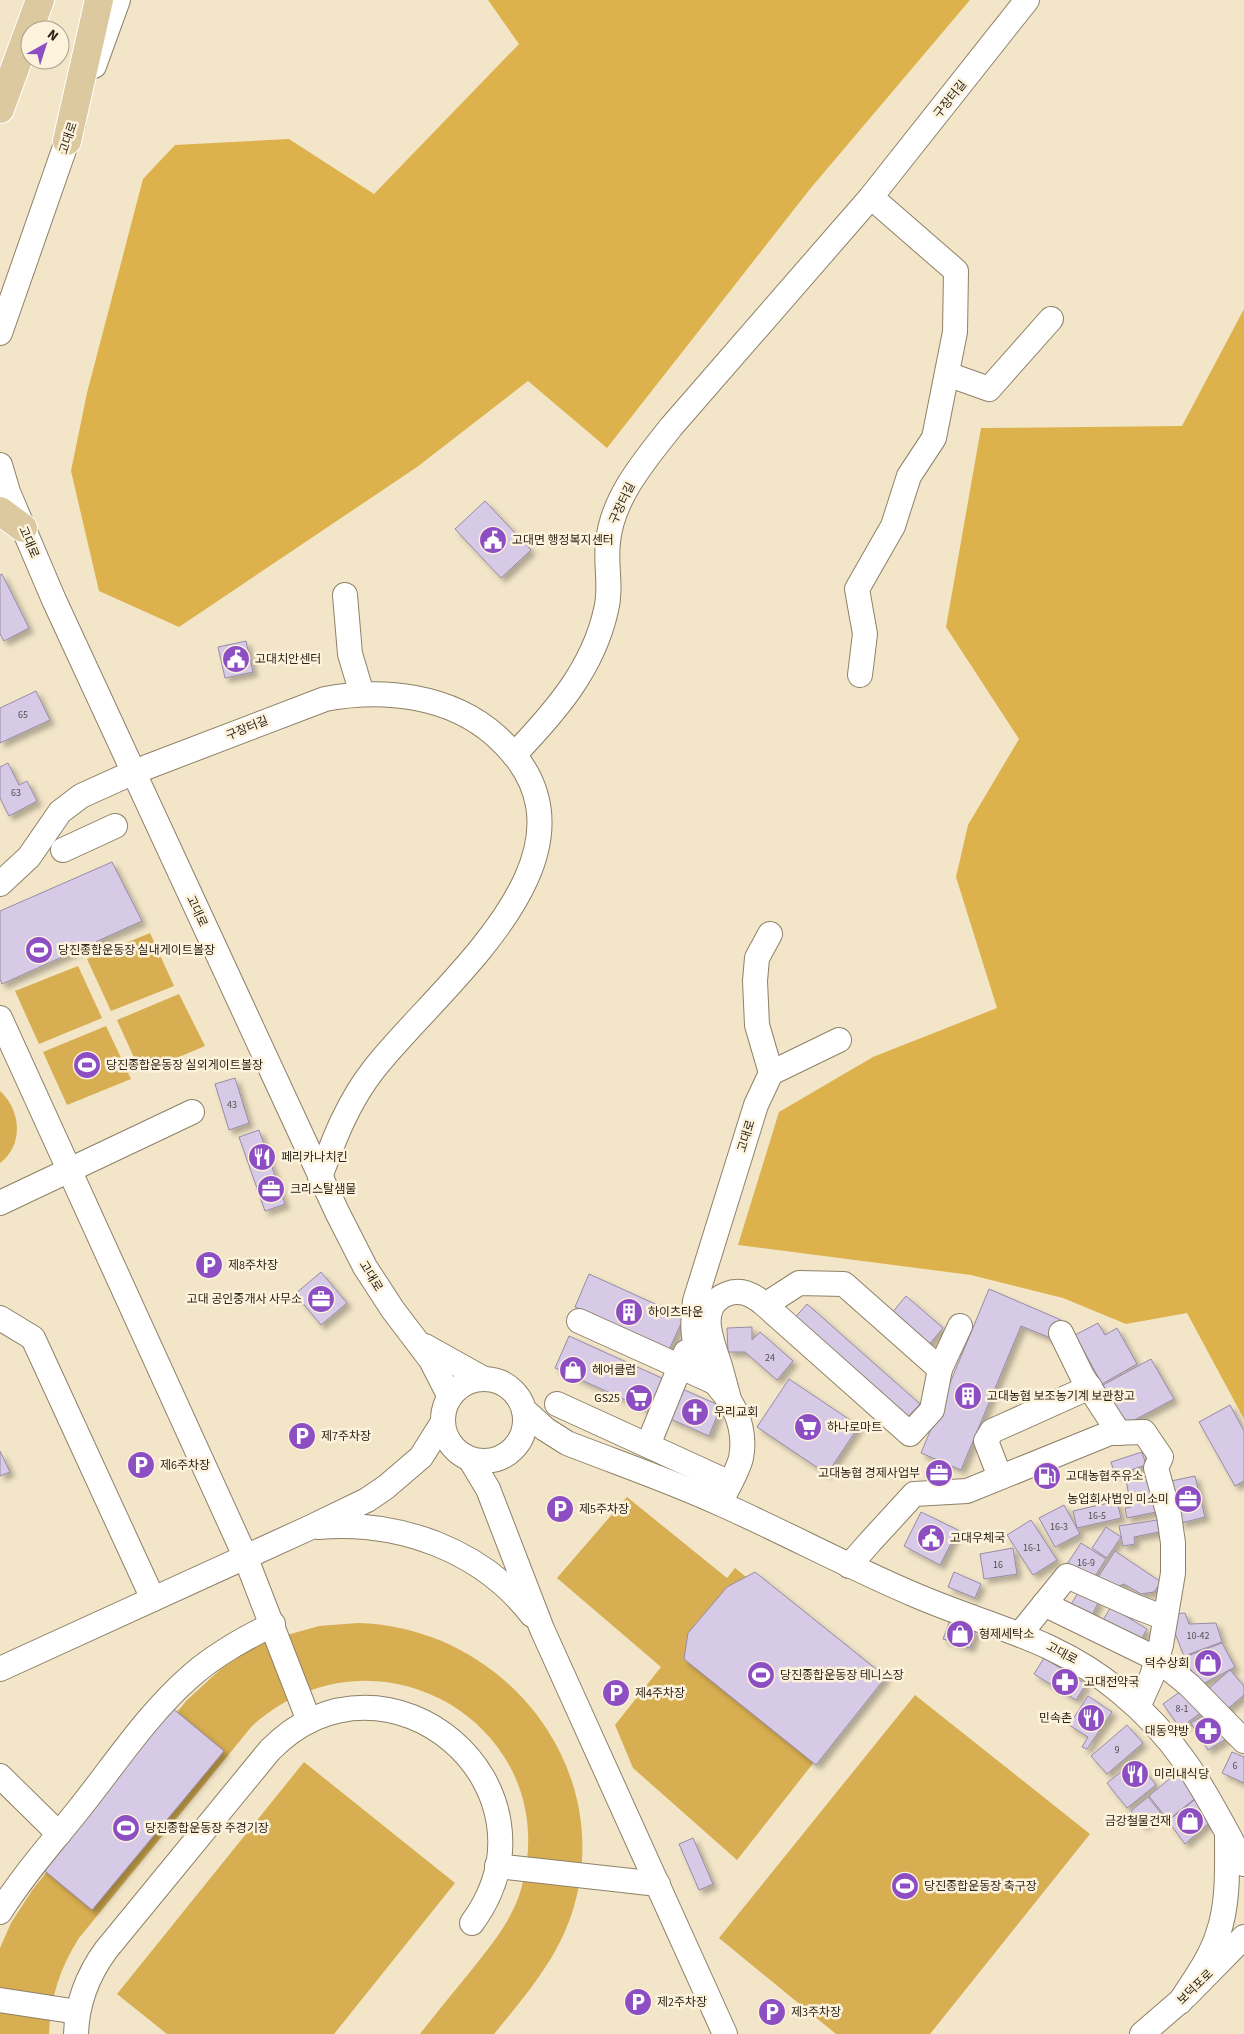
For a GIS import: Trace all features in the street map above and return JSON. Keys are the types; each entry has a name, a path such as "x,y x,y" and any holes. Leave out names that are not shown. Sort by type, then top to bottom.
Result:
{"main road":[{"path":"0,54 20,0"},
{"path":"0,109 40,0"},
{"path":"67,141 99,0"},
{"path":"0,511 23,528"}],"street":[{"name":"고대로","path":"0,333 118,0"},
{"name":"구장터길","path":"0,884 29,857 54,821 69,804 90,791 310,703 345,695 362,694 424,699 457,709 493,733 514,755 564,699 581,674 593,651 607,609 610,525 626,490 642,464 671,427 871,197 1027,0"},
{"path":"860,675 865,634 857,589 893,526 909,476 934,438 956,332 956,271 871,197"},
{"path":"947,374 989,389 1051,319"},
{"name":"고대로","path":"0,465 8,492 54,600 320,1177 365,1267 393,1310 420,1342"},
{"path":"345,595 350,654 362,694"},
{"path":"320,1177 334,1138 357,1093 374,1069 446,989 496,929 518,896 526,880 537,851 540,807 528,776 514,755"},
{"path":"63,850 115,826"},
{"path":"770,934 757,958 755,981 756,1025 771,1073 839,1040"},
{"path":"0,1018 245,1556 309,1721"},
{"name":"고대로","path":"725,1493 741,1459 740,1426 721,1391 703,1365 695,1345 692,1325 695,1301 756,1105 771,1073"},
{"path":"0,1203 192,1112"},
{"path":"765,1304 799,1283 844,1284 940,1369"},
{"path":"721,1391 709,1333 709,1312 712,1305 720,1297 736,1292 751,1294 765,1304 910,1434 932,1410 940,1369 960,1326"},
{"path":"0,1318 33,1338 152,1599"},
{"path":"579,1321 680,1367 721,1391"},
{"path":"1061,1334 1090,1388 1120,1433"},
{"path":"648,1445 693,1335"},
{"path":"420,1342 451,1362 484,1379 502,1384 512,1390 524,1410 544,1429 567,1443"},
{"path":"420,1342 435,1366 450,1397"},
{"path":"484,1379 465,1384 450,1397 444,1412 443,1422 448,1439 462,1454 488,1489 542,1628 726,2034"},
{"path":"1000,1477 986,1441 992,1431 1090,1388"},
{"path":"557,1404 648,1445 725,1493"},
{"path":"495,1507 495,1480 509,1451 524,1428 524,1410"},
{"path":"421,1457 443,1422"},
{"path":"849,1566 914,1494 967,1491 1110,1433 1144,1432 1161,1456 1156,1468 1169,1515 1173,1543 1173,1573 1157,1659 1152,1676 1138,1707"},
{"path":"0,1669 309,1528 377,1494 421,1457 439,1449 486,1461 538,1441 567,1443"},
{"name":"고대로","path":"567,1443 725,1493 849,1566 916,1596 1020,1634 1067,1655 1103,1678 1138,1707 1156,1725 1200,1782 1244,1864"},
{"path":"309,1528 347,1526 390,1530 406,1533 448,1548 495,1578 530,1612 542,1628"},
{"path":"1020,1634 1067,1576 1165,1618"},
{"path":"1044,1604 1157,1659 1189,1685 1244,1741"},
{"path":"1067,1655 1087,1625"},
{"path":"0,1912 146,1724 178,1688 215,1656 242,1640 275,1631"},
{"path":"0,2000 77,2023 86,1983 106,1950 270,1750 292,1731 309,1721 346,1710 385,1710 418,1719 447,1736 472,1760 491,1794 499,1832 498,1866 491,1889 472,1923"},
{"path":"0,1776 59,1834"},
{"path":"1227,1831 1244,1848"},
{"path":"1180,2002 1203,1966 1218,1933 1223,1911 1226,1880 1227,1831"},
{"path":"498,1866 658,1884"},
{"name":"보덕포로","path":"1142,2034 1180,2002 1244,1936"}],"shaded area":[{"path":"488,0 970,0 810,189 607,448 528,381 417,467 179,627 99,591 71,471 87,393 143,179 175,145 289,139 374,194 519,44"},
{"path":"1244,309 1244,1419 1187,1313 1126,1324 1063,1298 971,1275 738,1245 779,1112 873,1057 997,1008 956,877 968,825 1019,739 946,627 981,428 1182,426"},
{"path":"150,933 174,986 111,1011 87,959"},
{"path":"78,966 102,1018 39,1044 15,991"},
{"name":"당진종합운동장 실외게이트볼장","path":"179,994 205,1046 141,1073 117,1020"},
{"name":"당진종합운동장 실외게이트볼장","path":"106,1026 131,1079 67,1105 43,1052"},
{"path":"0,1091 12,1108 16,1117 17,1127 13,1147 8,1156 0,1163"},
{"name":"당진종합운동장 테니스장","path":"627,1497 727,1578 735,1568 877,1682 737,1860 633,1768 615,1725 661,1667 557,1578"},
{"name":"당진종합운동장 주경기장","path":"358,1623 411,1631 460,1650 502,1679 537,1715 563,1759 579,1808 582,1859 572,1913 557,1947 539,1977 494,2034 420,2034 493,1942 507,1921 518,1898 522,1886 528,1829 515,1778 488,1736 450,1704 403,1685 353,1681 301,1694 252,1726 79,1938 66,1961 57,1984 51,2008 49,2034 0,2034 0,1948 11,1923 33,1889 187,1700 222,1668 255,1647 273,1639 319,1626"},
{"name":"당진종합운동장 축구장","path":"915,1695 1090,1834 930,2034 836,2034 719,1938"},
{"path":"304,1762 455,1883 334,2034 167,2034 117,1994"}],"building":[{"name":"고대면 행정복지센터","path":"485,501 531,550 501,578 455,529"},
{"path":"2,574 29,628 4,641 0,634 0,575"},
{"path":"246,641 253,672 225,678 218,647"},
{"path":"36,691 50,720 0,743 0,708"},
{"path":"8,763 19,785 27,781 37,801 9,816 0,798 0,767"},
{"name":"당진종합운동장 실내게이트볼장","path":"112,862 142,921 2,984 0,979 0,911"},
{"path":"235,1078 249,1123 229,1130 215,1084"},
{"path":"259,1130 285,1204 265,1211 239,1137"},
{"path":"321,1272 347,1303 321,1325 295,1294"},
{"name":"하이츠타운","path":"589,1274 684,1317 669,1350 575,1307"},
{"name":"고대농협 보조농기계 보관창고","path":"989,1289 1061,1320 1053,1339 1021,1326 961,1470 921,1453"},
{"path":"906,1296 943,1328 928,1346 891,1314"},
{"path":"807,1304 920,1404 904,1421 791,1322"},
{"path":"1098,1323 1105,1335 1117,1328 1137,1364 1102,1384 1075,1335"},
{"path":"752,1327 752,1340 760,1332 793,1361 777,1380 745,1352 728,1352 727,1328"},
{"path":"569,1336 666,1380 652,1412 555,1368"},
{"path":"1151,1359 1174,1399 1125,1425 1103,1385"},
{"name":"하나로마트","path":"789,1379 859,1426 827,1474 757,1427"},
{"path":"680,1388 721,1406 709,1436 668,1418"},
{"path":"1230,1405 1244,1431 1244,1481 1235,1486 1199,1422"},
{"path":"0,1451 10,1472 0,1476"},
{"path":"1142,1452 1146,1465 1115,1475 1111,1462"},
{"path":"1150,1476 1156,1512 1127,1518 1125,1508 1131,1507 1126,1480"},
{"path":"1195,1476 1205,1517 1181,1523 1171,1481"},
{"path":"1117,1501 1121,1518 1077,1528 1073,1511"},
{"path":"1064,1505 1080,1534 1055,1547 1039,1518"},
{"path":"921,1512 958,1530 940,1565 904,1546"},
{"path":"1031,1520 1057,1560 1033,1575 1007,1535"},
{"path":"1157,1520 1159,1532 1134,1537 1135,1544 1123,1546 1119,1526"},
{"path":"1106,1527 1121,1537 1107,1558 1092,1548"},
{"path":"1081,1543 1106,1559 1092,1581 1067,1564"},
{"path":"1013,1548 1017,1574 984,1579 980,1554"},
{"path":"1115,1551 1161,1582 1154,1592 1141,1594 1124,1584 1109,1590 1095,1582"},
{"path":"755,1572 886,1677 816,1765 684,1659 688,1633 727,1587"},
{"path":"954,1572 981,1584 975,1598 948,1587"},
{"path":"1079,1591 1099,1601 1090,1619 1069,1608"},
{"path":"1111,1607 1147,1629 1138,1645 1101,1623"},
{"path":"1185,1613 1189,1624 1216,1623 1222,1642 1184,1656 1173,1628 1173,1614"},
{"path":"950,1620 976,1630 970,1648 943,1639"},
{"path":"1222,1643 1235,1667 1199,1686 1189,1666 1180,1667 1177,1660"},
{"path":"1044,1658 1086,1684 1076,1700 1034,1674"},
{"path":"1230,1670 1244,1686 1244,1695 1224,1712 1206,1691"},
{"path":"1185,1688 1202,1712 1180,1728 1163,1704"},
{"name":"민속촌","path":"1088,1696 1112,1712 1087,1749 1082,1747 1088,1737 1069,1725"},
{"path":"171,1707 224,1751 92,1910 39,1866"},
{"path":"1209,1712 1226,1739 1208,1750 1191,1723"},
{"path":"1127,1725 1143,1743 1107,1774 1091,1756"},
{"path":"1232,1752 1244,1757 1244,1783 1222,1773"},
{"path":"1136,1760 1156,1785 1127,1808 1107,1783"},
{"path":"1181,1769 1197,1797 1168,1820 1149,1796"},
{"path":"1148,1797 1160,1812 1143,1826 1131,1811"},
{"path":"1197,1798 1209,1823 1185,1844 1168,1821"},
{"path":"693,1838 713,1884 699,1890 679,1844"}],"place":[{"name":"고대면 행정복지센터","path":"493,540"},
{"name":"고대치안센터","path":"236,659"},
{"name":"당진종합운동장 실내게이트볼장","path":"39,950"},
{"name":"당진종합운동장 실외게이트볼장","path":"87,1065"},
{"name":"페리카나치킨","path":"262,1157"},
{"name":"크리스탈샘물","path":"271,1189"},
{"name":"제8주차장","path":"209,1265"},
{"name":"고대 공인중개사 사무소","path":"321,1299"},
{"name":"하이츠타운","path":"629,1312"},
{"name":"헤어클럽","path":"573,1370"},
{"name":"고대농협 보조농기계 보관창고","path":"968,1396"},
{"name":"GS25","path":"639,1398"},
{"name":"우리교회","path":"695,1412"},
{"name":"하나로마트","path":"808,1427"},
{"name":"제7주차장","path":"302,1436"},
{"name":"제6주차장","path":"141,1465"},
{"name":"고대농협 경제사업부","path":"939,1473"},
{"name":"고대농협주유소","path":"1047,1476"},
{"name":"농업회사법인 미소미","path":"1188,1499"},
{"name":"제5주차장","path":"560,1509"},
{"name":"고대우체국","path":"931,1538"},
{"name":"형제세탁소","path":"960,1634"},
{"name":"덕수상회","path":"1208,1663"},
{"name":"당진종합운동장 테니스장","path":"761,1675"},
{"name":"고대전약국","path":"1065,1682"},
{"name":"제4주차장","path":"616,1693"},
{"name":"민속촌","path":"1091,1718"},
{"name":"대동약방","path":"1208,1731"},
{"name":"미리내식당","path":"1135,1774"},
{"name":"금강철물건재","path":"1190,1821"},
{"name":"당진종합운동장 주경기장","path":"126,1828"},
{"name":"당진종합운동장 축구장","path":"905,1886"},
{"name":"제2주차장","path":"638,2002"},
{"name":"제3주차장","path":"772,2012"}]}
